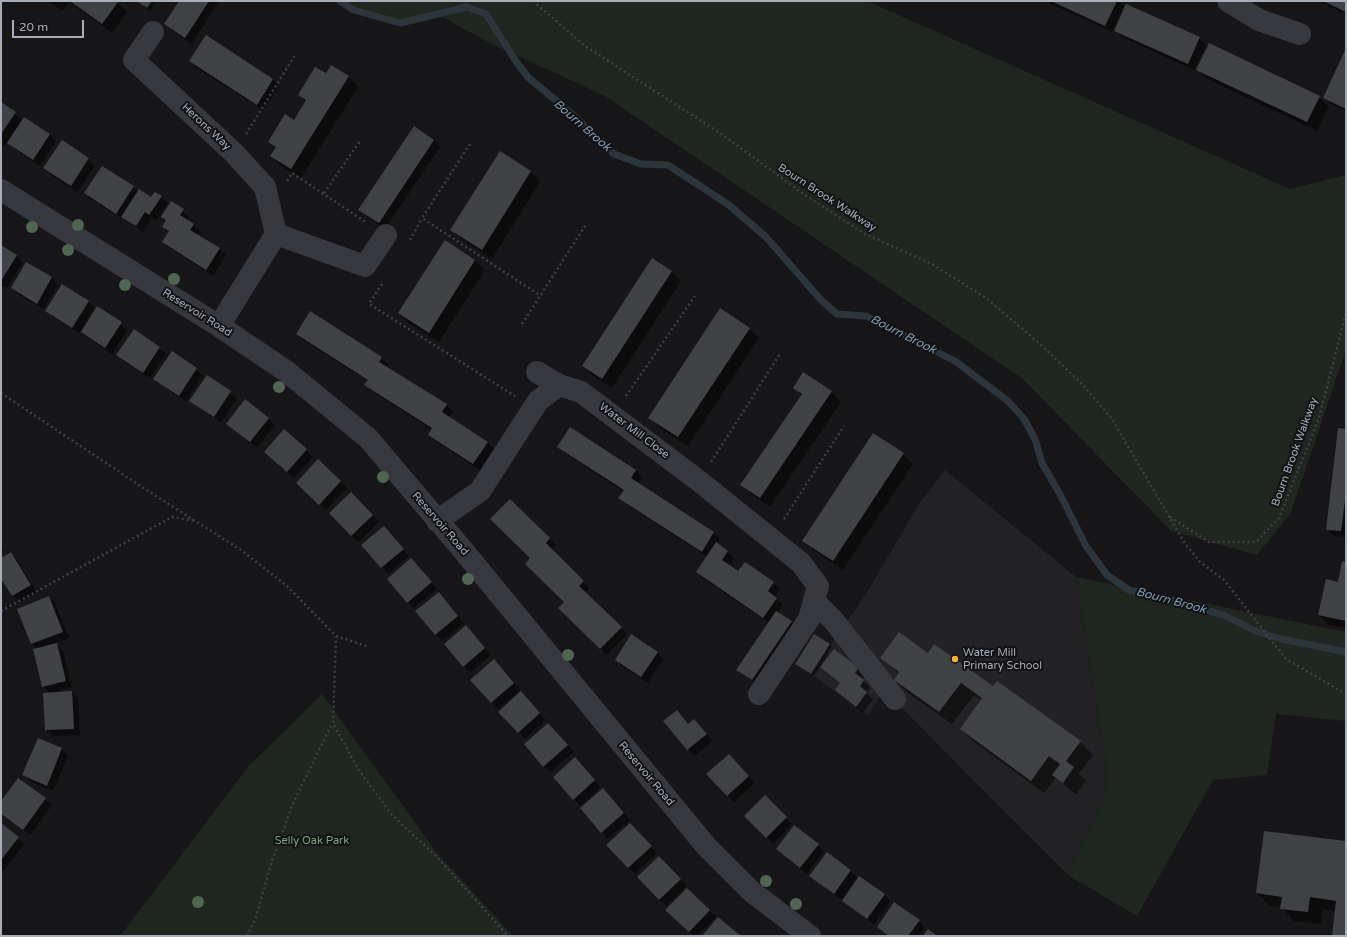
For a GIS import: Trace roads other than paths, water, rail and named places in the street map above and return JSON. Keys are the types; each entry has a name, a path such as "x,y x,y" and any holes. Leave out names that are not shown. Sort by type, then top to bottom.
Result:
{"street":[{"path":"1228,1 1259,20 1300,34"},
{"name":"Herons Way","path":"153,32 134,60 234,153 265,187 276,234"},
{"name":"Reservoir Road","path":"1,190 219,326 286,371 368,438 706,846 752,892 810,936"},
{"path":"219,326 276,234 365,266 386,235"},
{"name":"Water Mill Close","path":"537,372 559,386 581,392 613,414 800,563 818,586 812,610"},
{"path":"437,521 480,491 538,400 559,386"},
{"path":"759,694 812,610 834,621 895,699"}],"waterway":[{"name":"Bourn Brook","path":"340,1 354,10 400,23 467,7 486,14 517,63 529,78 572,114 614,154 641,164 668,165 729,205 766,237 821,300 837,314 866,316 955,361 1008,401 1024,419 1035,439 1042,463 1061,496 1086,546 1107,575 1129,590 1180,602 1226,616 1253,630 1281,639 1346,652"}],"place":[{"name":"Water Mill Primary School","path":"955,659"}],"park label":[{"name":"Selly Oak Park","path":"312,841"}]}
